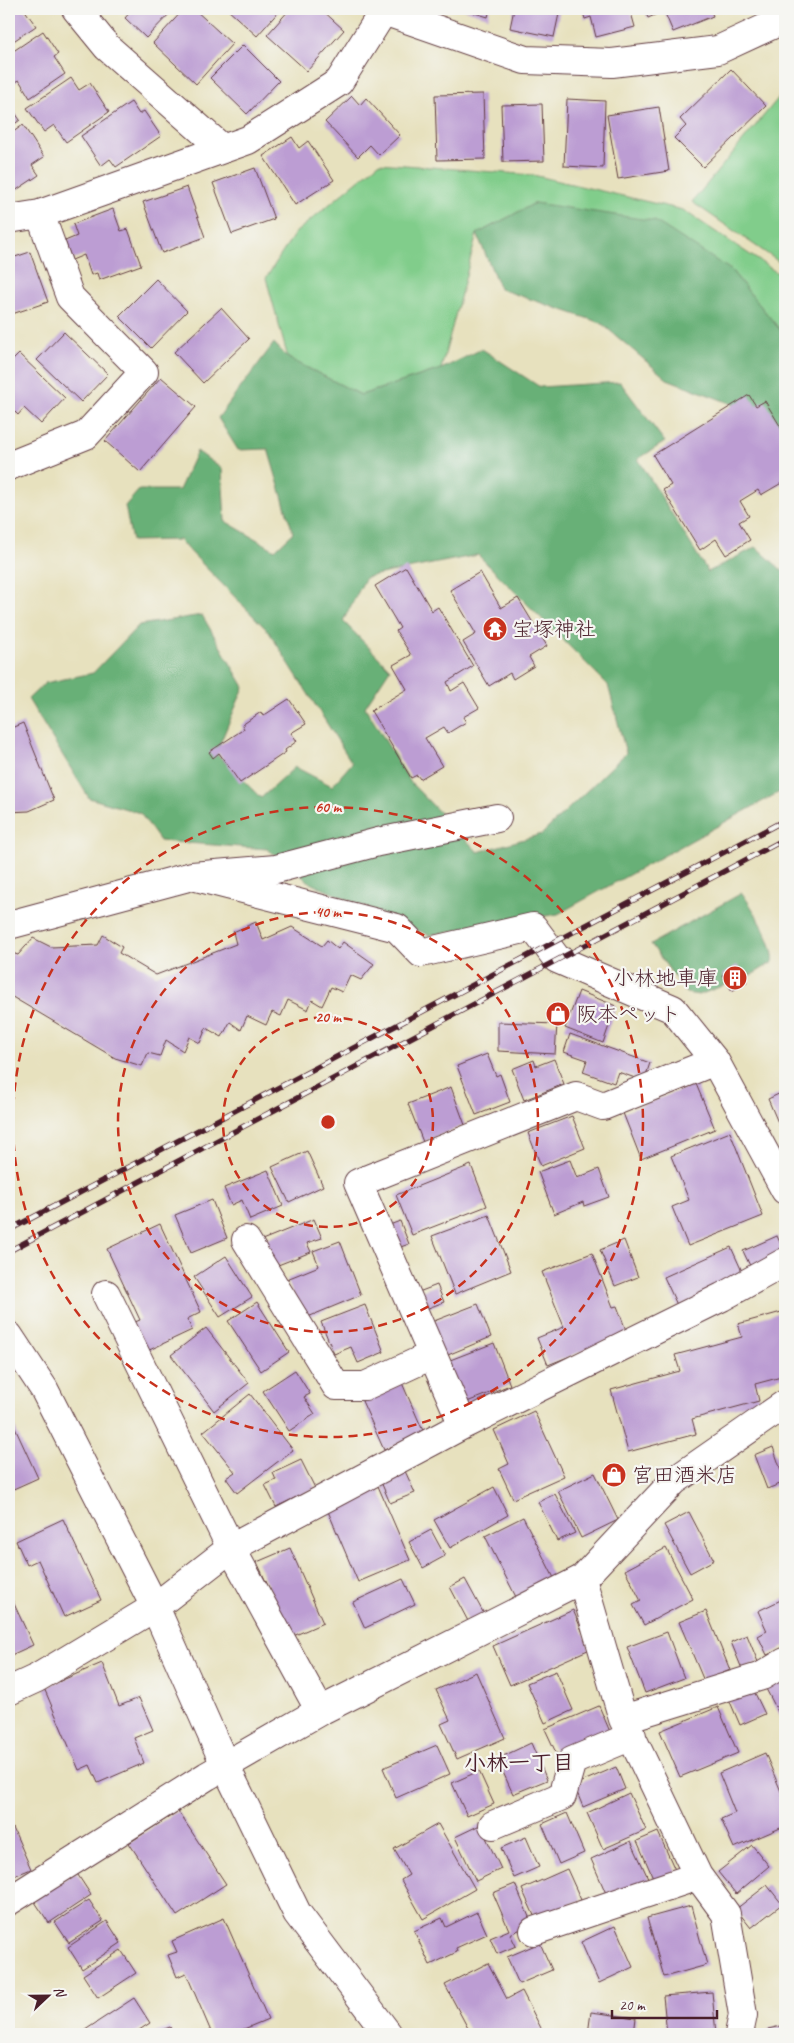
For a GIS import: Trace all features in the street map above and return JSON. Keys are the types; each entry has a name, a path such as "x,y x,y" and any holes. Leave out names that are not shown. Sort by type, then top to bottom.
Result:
{"street":[{"path":"76,9 107,47 224,149"},
{"path":"9,219 40,214 248,140 338,82 381,10 525,60 612,63 718,50 785,19"},
{"path":"9,466 86,435 144,372 70,297 40,214"},
{"path":"9,925 192,876 276,869 378,842 497,818"},
{"path":"192,876 397,928 421,953 533,927 557,959 674,1009 714,1061 785,1190"},
{"path":"463,1425 358,1183 576,1096 603,1106 714,1061"},
{"path":"246,1240 336,1386 365,1386 432,1355"},
{"path":"9,1691 37,1678 155,1607 231,1548 463,1425 722,1297 785,1262"},
{"path":"106,1294 231,1548 320,1711"},
{"path":"9,1336 44,1389 155,1607 225,1765 297,1913 388,2034"},
{"path":"9,1901 225,1765 320,1711 582,1578 674,1480 785,1404"},
{"path":"582,1578 628,1727 698,1876 726,1914 743,2015 739,2034"},
{"path":"493,1825 562,1796 572,1761 628,1727 762,1676 785,1662"},
{"path":"534,1931 698,1876"}],"green space":[{"path":"785,90 785,266 692,202"},
{"path":"379,163 533,175 683,210 785,278 785,336 731,270 535,203 477,234 441,369 361,395 288,358 266,278 295,233"},
{"path":"535,203 655,221 731,270 785,336 785,455 772,448 766,417 667,379 601,323 500,289 477,234"},
{"path":"274,343 288,358 361,395 441,369 482,349 540,387 620,382 665,442 638,459 708,572 756,547 785,573 785,789 558,914 429,935 312,884 267,849 160,841 140,813 89,798 28,699 45,683 93,673 139,625 202,615 244,687 216,753 261,798 295,767 332,786 352,763 269,632 179,540 132,541 125,506 139,490 179,490 197,451 222,469 225,521 275,550 293,533 268,449 238,450 218,418","holes":["478,555 608,685 626,753 542,834 478,852 411,783 365,707 390,669 343,621 366,577"]},
{"path":"742,893 767,936 771,946 773,962 755,973 699,995 686,993 651,944"}],"building":[{"path":"9,9 24,9 36,26 9,44"},
{"path":"131,9 174,9 146,38 125,18"},
{"path":"184,9 194,9 232,44 196,84 153,43"},
{"path":"227,9 281,9 257,36"},
{"path":"290,9 321,9 344,30 307,71 267,35"},
{"path":"462,9 490,9 488,17"},
{"path":"514,9 560,9 554,37 510,28"},
{"path":"582,9 630,9 635,27 596,37 591,17 585,19"},
{"path":"644,9 710,9 713,16 673,32 664,11 648,18"},
{"path":"43,31 58,54 54,57 65,74 30,98 19,80 13,84 9,79 9,54"},
{"path":"243,45 279,81 247,114 210,78"},
{"path":"731,69 766,106 703,167 674,138 686,126 680,119"},
{"path":"71,78 79,90 90,83 109,112 66,142 54,125 44,132 27,108"},
{"path":"483,94 485,159 437,160 435,95"},
{"path":"352,96 360,105 366,98 400,135 379,155 370,145 358,157 325,122"},
{"path":"567,99 605,101 603,168 564,166"},
{"path":"131,102 139,114 144,111 161,136 116,167 110,159 101,166 81,136"},
{"path":"9,104 20,120 9,128"},
{"path":"542,104 544,161 503,162 501,105"},
{"path":"659,107 669,171 618,179 607,115"},
{"path":"23,125 44,157 32,165 39,175 9,195 9,135"},
{"path":"292,137 299,148 308,141 334,180 295,205 263,156"},
{"path":"255,168 274,219 232,234 213,183"},
{"path":"187,187 205,237 162,253 143,202"},
{"path":"113,209 121,231 128,229 141,265 99,280 97,273 91,275 84,255 72,260 65,241 77,236 73,224"},
{"path":"30,252 48,302 9,315 9,259"},
{"path":"156,279 187,311 151,348 119,316"},
{"path":"221,308 249,339 203,383 174,352"},
{"path":"64,332 108,374 81,402 37,360"},
{"path":"19,354 65,398 41,424 24,408 18,415 9,406 9,364"},
{"path":"161,377 196,407 140,472 105,441"},
{"path":"749,395 756,406 765,401 785,434 785,481 761,495 758,490 740,501 749,516 739,522 750,540 726,555 716,539 700,550 663,490 671,485 653,455"},
{"path":"406,567 432,611 438,607 473,666 447,682 451,691 464,683 479,708 463,717 466,722 448,733 444,727 425,738 442,766 420,779 417,775 411,778 371,711 407,689 393,665 411,655 396,631 400,628 375,586"},
{"path":"480,572 501,608 518,598 547,646 529,657 534,666 513,679 510,673 489,686 463,642 476,634 450,590"},
{"path":"289,699 306,724 291,733 297,741 285,750 286,752 240,783 219,753 213,758 209,752 244,729 242,725 261,712 263,716"},
{"path":"23,723 54,800 29,811 9,812 9,729"},
{"path":"256,922 263,940 292,927 322,946 327,940 338,949 343,942 374,964 361,980 350,975 342,992 331,987 322,1006 312,1000 308,1010 288,1000 281,1016 272,1012 266,1025 247,1016 241,1030 230,1022 222,1037 206,1028 200,1043 189,1037 183,1051 166,1040 160,1056 148,1053 142,1066 115,1058 9,995 9,952 18,955 33,938 51,947 98,945 103,935 122,947 119,953 156,975 236,944 233,932"},
{"name":"小林地車庫","path":"737,965 747,982 732,991 722,975"},
{"path":"579,991 616,1006 603,1043 565,1028"},
{"path":"498,1022 557,1024 555,1054 498,1051"},
{"path":"570,1034 650,1063 644,1081 618,1072 614,1083 583,1072 587,1060 564,1052"},
{"path":"487,1054 496,1076 500,1074 510,1102 476,1115 457,1066"},
{"path":"554,1059 564,1084 524,1100 512,1069 534,1060 536,1066"},
{"path":"696,1084 715,1129 641,1159 623,1113"},
{"path":"451,1087 465,1125 423,1142 408,1104"},
{"path":"785,1091 785,1139 768,1099"},
{"path":"572,1116 585,1148 541,1166 528,1133"},
{"path":"730,1132 763,1216 688,1246 672,1207 689,1200 671,1156"},
{"path":"307,1151 323,1186 289,1202 272,1167"},
{"path":"570,1160 577,1178 599,1169 609,1197 584,1206 583,1202 554,1214 538,1172"},
{"path":"471,1165 487,1206 412,1235 396,1195"},
{"path":"268,1170 283,1206 250,1220 242,1200 231,1205 224,1188"},
{"path":"212,1200 227,1238 191,1253 175,1215"},
{"path":"489,1215 511,1271 455,1294 432,1236"},
{"path":"314,1219 322,1238 307,1243 311,1252 273,1267 262,1240"},
{"path":"400,1221 409,1244 395,1249 387,1226"},
{"path":"160,1224 201,1312 187,1319 192,1330 143,1353 130,1324 140,1320 107,1249"},
{"path":"777,1236 785,1253 753,1272 743,1251"},
{"path":"624,1240 638,1277 615,1286 600,1250"},
{"path":"340,1241 361,1295 303,1319 287,1279 319,1266 313,1251"},
{"path":"731,1247 745,1278 678,1307 664,1277"},
{"path":"592,1253 613,1307 617,1306 627,1333 548,1365 537,1338 564,1327 542,1272"},
{"path":"226,1256 252,1297 220,1317 194,1277"},
{"path":"437,1285 444,1302 423,1310 416,1293"},
{"path":"257,1302 289,1352 261,1371 228,1321"},
{"path":"478,1304 491,1337 443,1357 429,1323"},
{"path":"365,1305 384,1352 358,1363 351,1347 334,1354 321,1322"},
{"path":"785,1311 785,1376 755,1384 759,1401 692,1419 696,1434 628,1452 611,1390 680,1371 675,1355 742,1337 738,1324"},
{"path":"206,1328 249,1383 214,1411 171,1355"},
{"path":"494,1343 510,1385 462,1404 445,1362"},
{"path":"295,1370 310,1394 304,1397 315,1414 289,1431 263,1391"},
{"path":"402,1383 424,1433 384,1450 362,1401"},
{"path":"250,1394 293,1450 237,1493 226,1478 235,1472 203,1432"},
{"path":"534,1411 564,1476 513,1499 499,1469 509,1464 494,1430"},
{"path":"15,1428 38,1478 9,1491 9,1431"},
{"path":"773,1447 785,1482 767,1489 754,1455"},
{"path":"301,1460 315,1488 276,1507 265,1485 276,1480 273,1473"},
{"path":"405,1471 415,1493 390,1503 381,1482"},
{"path":"595,1473 618,1520 581,1538 558,1491"},
{"path":"378,1486 410,1560 358,1582 327,1509"},
{"path":"494,1487 508,1515 450,1548 434,1520"},
{"path":"555,1494 575,1533 557,1541 538,1502"},
{"path":"689,1512 714,1560 690,1573 664,1525"},
{"path":"523,1517 554,1578 516,1597 485,1536"},
{"path":"63,1519 101,1600 64,1617 38,1560 27,1565 16,1541"},
{"path":"431,1530 445,1556 423,1568 409,1542"},
{"path":"290,1548 323,1623 291,1637 257,1562"},
{"path":"666,1548 693,1599 644,1625 633,1605 641,1601 625,1570"},
{"path":"403,1579 415,1604 365,1628 353,1602"},
{"path":"465,1579 484,1614 469,1623 450,1587"},
{"path":"9,1593 33,1645 9,1656"},
{"path":"785,1598 785,1647 767,1655 758,1636 767,1631 758,1611"},
{"path":"573,1610 590,1649 510,1685 493,1646"},
{"path":"706,1611 730,1670 704,1681 679,1622"},
{"path":"667,1632 684,1678 645,1693 627,1647"},
{"path":"747,1635 758,1662 742,1669 731,1642"},
{"path":"102,1663 119,1706 139,1698 153,1730 134,1738 144,1763 98,1783 90,1765 79,1770 44,1688"},
{"path":"556,1671 573,1710 545,1723 527,1683"},
{"path":"476,1672 505,1738 457,1759 441,1724 450,1720 436,1690"},
{"path":"785,1674 785,1725 764,1685"},
{"path":"752,1687 765,1714 740,1725 728,1697"},
{"path":"599,1706 611,1734 558,1757 545,1729"},
{"path":"718,1707 738,1753 680,1777 660,1731"},
{"path":"531,1743 547,1780 513,1794 497,1759"},
{"path":"437,1745 450,1774 396,1798 383,1768"},
{"path":"765,1753 785,1801 785,1826 734,1848 721,1819 735,1813 719,1773"},
{"path":"616,1767 625,1789 583,1807 574,1785"},
{"path":"479,1771 494,1804 467,1816 452,1783"},
{"path":"629,1793 646,1830 603,1849 587,1813"},
{"path":"178,1811 226,1884 177,1916 129,1843"},
{"path":"567,1813 584,1853 559,1864 542,1824"},
{"path":"438,1824 475,1889 423,1919 401,1880 409,1875 394,1849"},
{"path":"480,1825 501,1869 476,1881 455,1837"},
{"path":"13,1828 31,1869 9,1878 9,1830"},
{"path":"658,1832 676,1872 655,1882 637,1841"},
{"path":"526,1837 539,1867 514,1878 501,1848"},
{"path":"631,1841 649,1880 608,1898 591,1859"},
{"path":"752,1845 769,1866 736,1894 718,1872"},
{"path":"567,1869 581,1900 536,1920 522,1889"},
{"path":"76,1872 91,1895 49,1923 33,1899"},
{"path":"515,1884 532,1924 510,1934 516,1946 497,1954 490,1938 509,1930 493,1893"},
{"path":"767,1885 782,1904 751,1928 736,1909"},
{"path":"89,1900 103,1921 69,1943 55,1922"},
{"path":"691,1906 707,1965 664,1977 647,1918"},
{"path":"477,1912 487,1934 456,1948 457,1952 430,1965 414,1931 442,1918 446,1927"},
{"path":"224,1918 268,2019 232,2034 212,2034 186,1973 177,1977 168,1955 177,1952 172,1941"},
{"path":"107,1921 121,1943 82,1969 68,1947"},
{"path":"615,1926 633,1967 599,1983 581,1942"},
{"path":"540,1943 552,1970 519,1984 507,1957"},
{"path":"121,1950 136,1973 98,1998 83,1975"},
{"path":"488,1963 507,1999 522,1991 543,2032 538,2034 471,2034 445,1985"},
{"path":"712,1992 716,2034 667,2034 663,1996"},
{"path":"134,1998 150,2023 133,2034 79,2034"},
{"path":"591,2012 636,2018 634,2034 588,2034"},
{"path":"785,2025 785,2034 769,2034 768,2029"},
{"path":"170,2027 173,2034 151,2034"}],"railway":[{"path":"9,1230 785,820"},
{"path":"9,1251 785,839"}],"place":[{"name":"宝塚神社","path":"495,629"},
{"name":"小林地車庫","path":"735,978"},
{"name":"阪本ペット","path":"558,1014"},
{"name":"宮田酒米店","path":"614,1475"}],"district":[{"name":"小林一丁目","path":"519,1762"}]}
